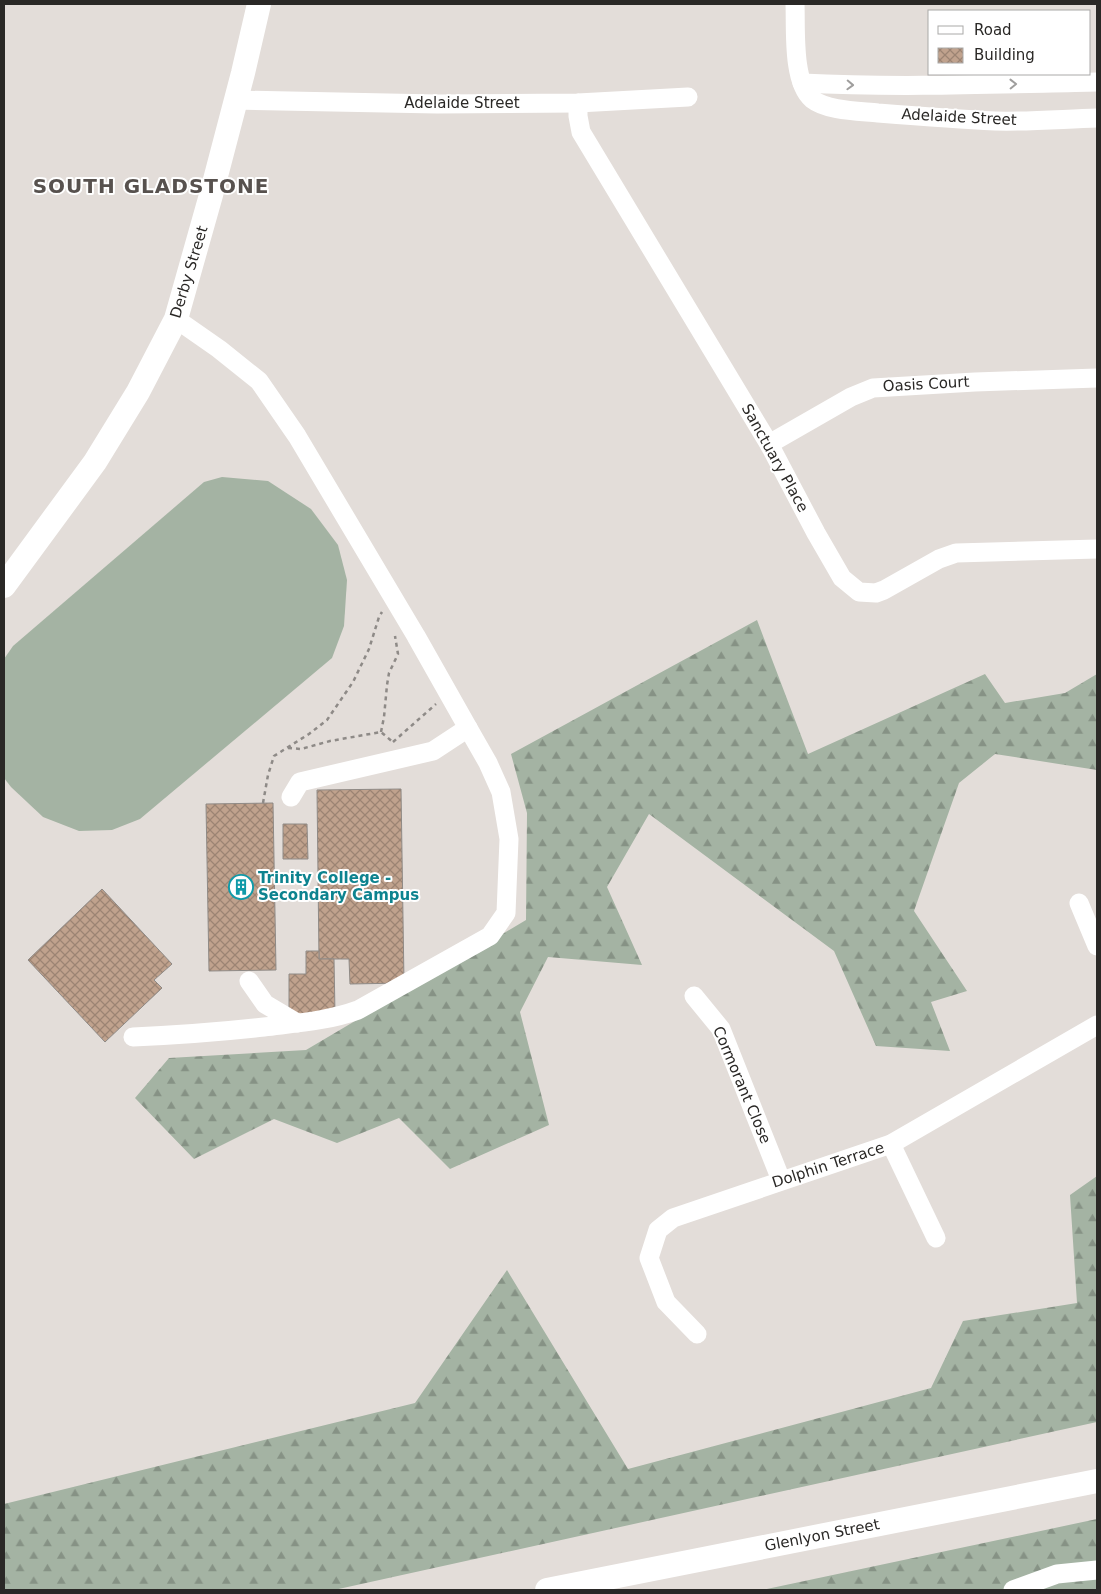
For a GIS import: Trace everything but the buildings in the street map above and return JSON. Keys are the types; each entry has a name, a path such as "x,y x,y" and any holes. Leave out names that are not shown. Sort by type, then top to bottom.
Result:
{"main road":[{"name":"Derby Street","path":"4,586 95,462 138,392 176,320 211,194 259,4"},
{"name":"Glenlyon Street","path":"547,1590 1097,1481"}],"street":[{"path":"795,4 798,67 802,83"},
{"name":"Adelaide Street","path":"802,83 943,86 1097,82"},
{"name":"Adelaide Street","path":"802,83 812,99 822,105 843,109 997,121 1097,118"},
{"name":"Adelaide Street","path":"235,100 437,104 578,103 688,97"},
{"name":"Sanctuary Place","path":"578,103 581,132 769,444 842,578 859,592 876,593 939,559 956,553 1097,549"},
{"path":"133,1037 195,1034 297,1023 340,1016 358,1010 490,936 506,913 509,839 501,792 488,763 297,436 259,381 219,349 176,320"},
{"name":"Oasis Court","path":"769,444 851,397 873,388 1097,378"},
{"path":"291,797 300,782 433,751 468,728"},
{"path":"1079,903 1097,946"},
{"path":"249,981 265,1004 297,1023"},
{"name":"Cormorant Close","path":"694,996 721,1029 781,1180"},
{"name":"Dolphin Terrace","path":"698,1334 666,1302 649,1258 658,1230 673,1218 891,1144 1097,1025"},
{"path":"891,1144 936,1238"},
{"path":"1013,1590 1056,1574 1097,1570"}],"path":[{"path":"263,803 268,775 274,756 327,720 353,682 369,649 383,611 386,618"},
{"path":"381,732 386,685 389,673 398,654 394,631"},
{"path":"388,746 448,693"},
{"path":"288,748 301,749 330,741 381,732"},
{"path":"381,732 398,747"}],"green space":[{"path":"222,477 268,481 311,509 338,545 347,580 344,626 332,658 140,819 112,830 79,831 43,817 4,778 4,659 13,646 204,482"},
{"path":"757,620 808,754 985,674 1005,703 1065,693 1097,674 1097,770 995,754 959,783 914,911 967,991 931,1002 950,1051 876,1046 834,951 649,814 607,887 642,965 548,957 520,1012 549,1125 450,1169 399,1118 337,1143 274,1119 194,1159 135,1098 169,1058 306,1050 526,920 527,813 511,754"},
{"path":"1097,1176 1097,1422 334,1590 4,1590 4,1504 415,1403 507,1270 628,1469 931,1388 963,1321 1077,1303 1070,1195"},
{"path":"1097,1519 1097,1590 762,1590"}],"place":[{"name":"Trinity College - Secondary Campus","path":"241,887"}],"district":[{"name":"SOUTH GLADSTONE","path":"151,186"}]}
